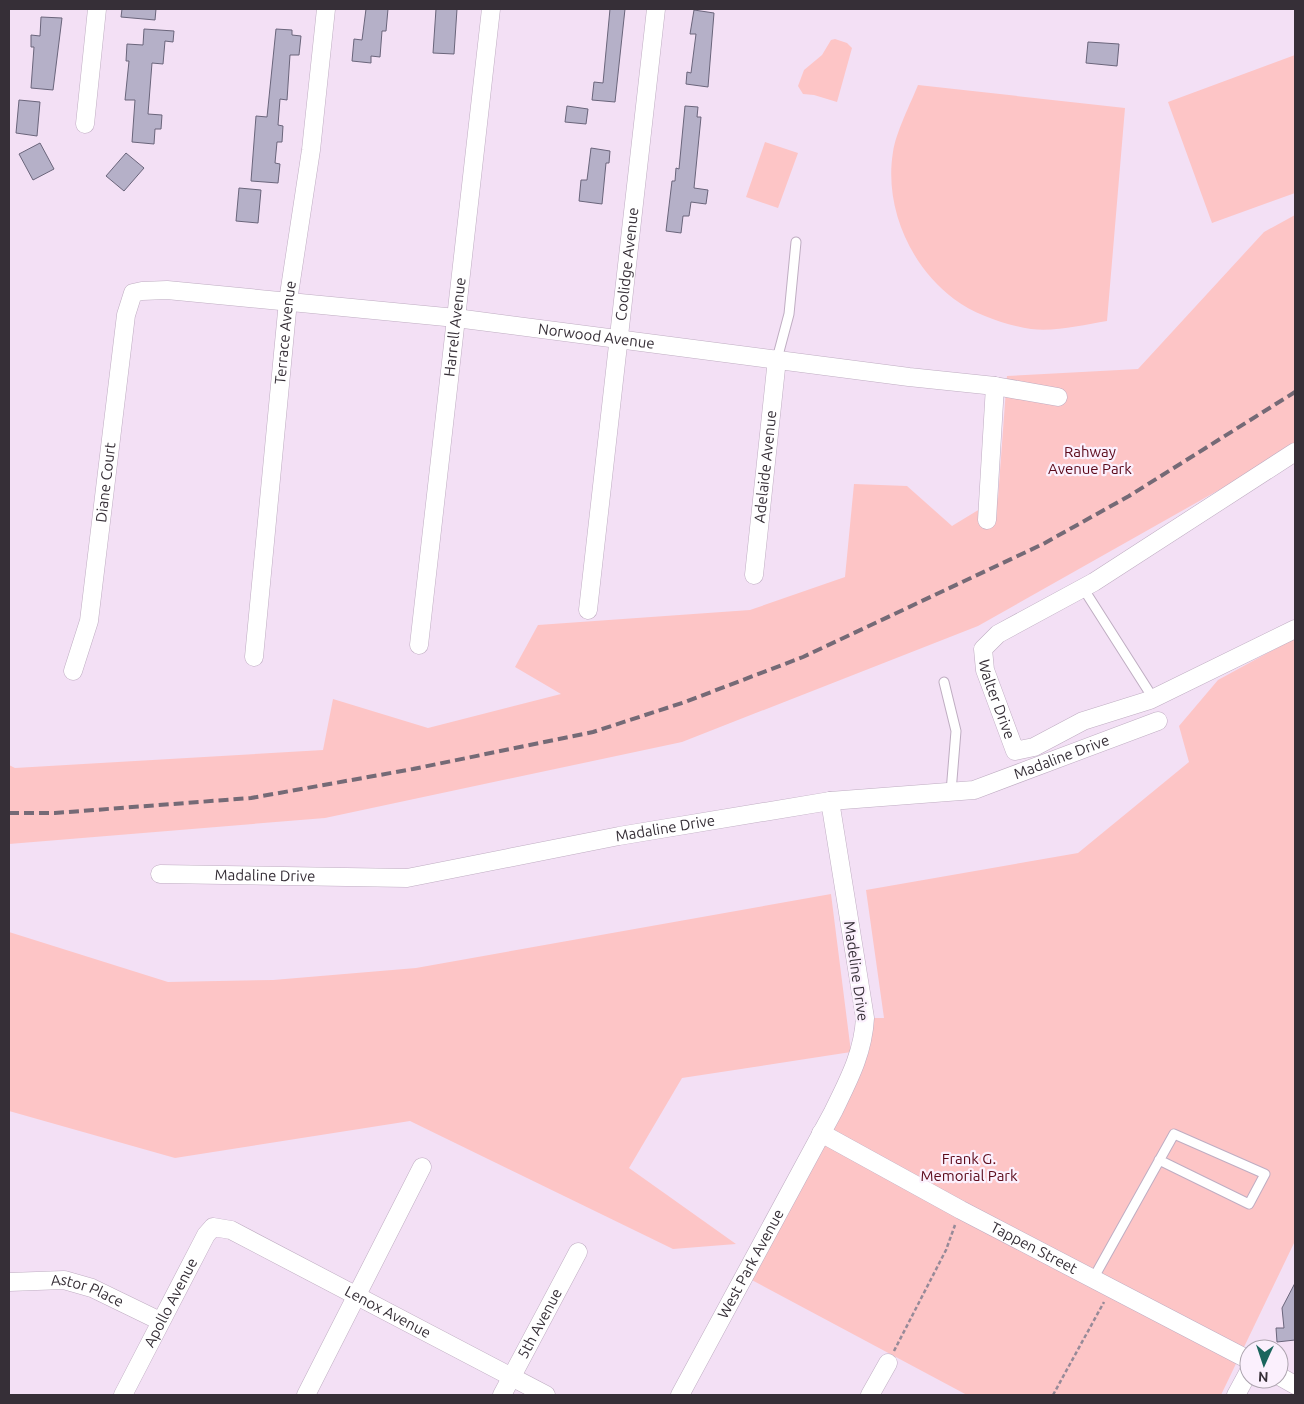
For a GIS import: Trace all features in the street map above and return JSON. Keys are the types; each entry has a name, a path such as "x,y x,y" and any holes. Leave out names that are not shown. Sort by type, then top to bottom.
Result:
{"street":[{"path":"85,124 97,9"},
{"name":"Terrace Avenue","path":"254,657 288,301 311,150 326,9"},
{"name":"Harrell Avenue","path":"419,645 491,9"},
{"name":"Coolidge Avenue","path":"588,610 656,9"},
{"name":"Norwood Avenue","path":"133,293 167,290 456,318 996,386 1058,397"},
{"name":"Diane Court","path":"73,671 89,621 126,315 133,293"},
{"name":"Adelaide Avenue","path":"754,575 777,359"},
{"path":"987,520 996,386"},
{"name":"Walter Drive","path":"1295,452 1083,588 998,634 983,649 985,670 1015,751 1034,747 1083,721 1153,698 1295,629"},
{"name":"Madaline Drive","path":"160,874 406,878 619,836 830,801 974,790 1158,721"},
{"name":"Madeline Drive","path":"821,1133 856,1065 863,1040 865,1018 830,801"},
{"name":"Tappen Street","path":"821,1133 961,1210 1239,1355"},
{"name":"West Park Avenue","path":"680,1395 821,1133"},
{"path":"306,1395 422,1168"},
{"name":"Apollo Avenue","path":"123,1395 206,1235 213,1228 230,1230"},
{"name":"Lenox Avenue","path":"230,1230 546,1395"},
{"name":"5th Avenue","path":"502,1395 578,1252"},
{"name":"Astor Place","path":"9,1282 64,1280 92,1288 160,1322"},
{"path":"870,1395 888,1363"}],"lane":[{"path":"777,359 789,314 796,242"},
{"path":"1083,588 1153,698"},
{"path":"944,682 956,731 951,792"},
{"path":"1093,1279 1159,1160 1174,1134 1265,1174 1249,1204 1159,1160"}],"path":[{"path":"888,1363 946,1250 961,1210"},
{"path":"1054,1395 1112,1288"}],"green space":[{"path":"835,39 847,43 852,48 837,102 814,95 803,94 798,86 804,70 822,55 831,40"},
{"path":"1295,55 1295,193 1212,223 1168,102"},
{"path":"918,85 1125,108 1107,321 1050,330 1011,325 962,305 938,285 925,270 904,234 897,214 891,173 897,136"},
{"path":"765,142 798,153 778,208 746,197"},
{"name":"Rahway Avenue Park","path":"1295,215 1295,447 978,626 682,742 325,818 9,844 9,765 15,768 323,750 333,699 428,728 561,694 515,667 538,625 750,610 845,577 854,484 907,486 952,526 998,498 1007,376 1138,369 1264,232"},
{"name":"Frank G. Memorial Park","path":"1295,638 1295,1241 1248,1339 1239,1339 1239,1358 1221,1395 967,1395 748,1278 806,1170 865,1018 884,1018 866,890 1078,853 1189,762 1179,726 1218,680"},
{"path":"831,894 851,1052 682,1078 629,1168 736,1244 673,1249 410,1121 175,1158 9,1111 9,932 168,982 273,980 416,968"}],"building":[{"path":"122,9 156,9 155,20 121,17"},
{"path":"366,9 388,9 386,31 382,31 380,57 371,56 371,63 352,61 354,39 362,40"},
{"path":"436,9 457,9 454,54 433,53"},
{"path":"610,9 625,9 615,102 592,100 594,82 603,83"},
{"path":"694,10 714,13 708,87 686,84 687,72 691,73 696,34 690,34"},
{"path":"41,17 62,18 53,90 31,88 34,47 31,47 31,35 40,36"},
{"path":"144,29 174,31 173,42 165,41 163,64 152,63 148,114 162,115 161,129 155,129 154,144 132,142 135,100 125,100 129,61 126,61 127,44 143,45"},
{"path":"276,29 292,30 292,35 301,36 299,55 290,55 287,100 280,99 278,125 283,126 282,142 277,142 275,163 280,164 278,183 251,181 256,116 267,117"},
{"path":"1088,42 1119,44 1117,66 1086,63"},
{"path":"19,100 40,102 37,136 16,133"},
{"path":"567,106 588,109 586,124 565,122"},
{"path":"685,106 698,107 697,117 701,117 694,188 708,190 706,204 691,202 689,216 683,216 681,233 666,231 672,181 675,181 676,168 679,169"},
{"path":"40,143 54,169 33,180 19,154"},
{"path":"591,148 610,151 609,163 606,163 602,204 579,201 581,180 587,180"},
{"path":"126,153 144,168 124,191 106,176"},
{"path":"239,188 261,190 258,223 236,221"},
{"path":"1295,1283 1295,1340 1277,1339 1276,1328 1284,1328 1282,1308"}],"railway":[{"path":"9,813 55,813 251,798 413,769 593,732 685,702 803,657 1043,544 1129,496 1295,392"}]}
